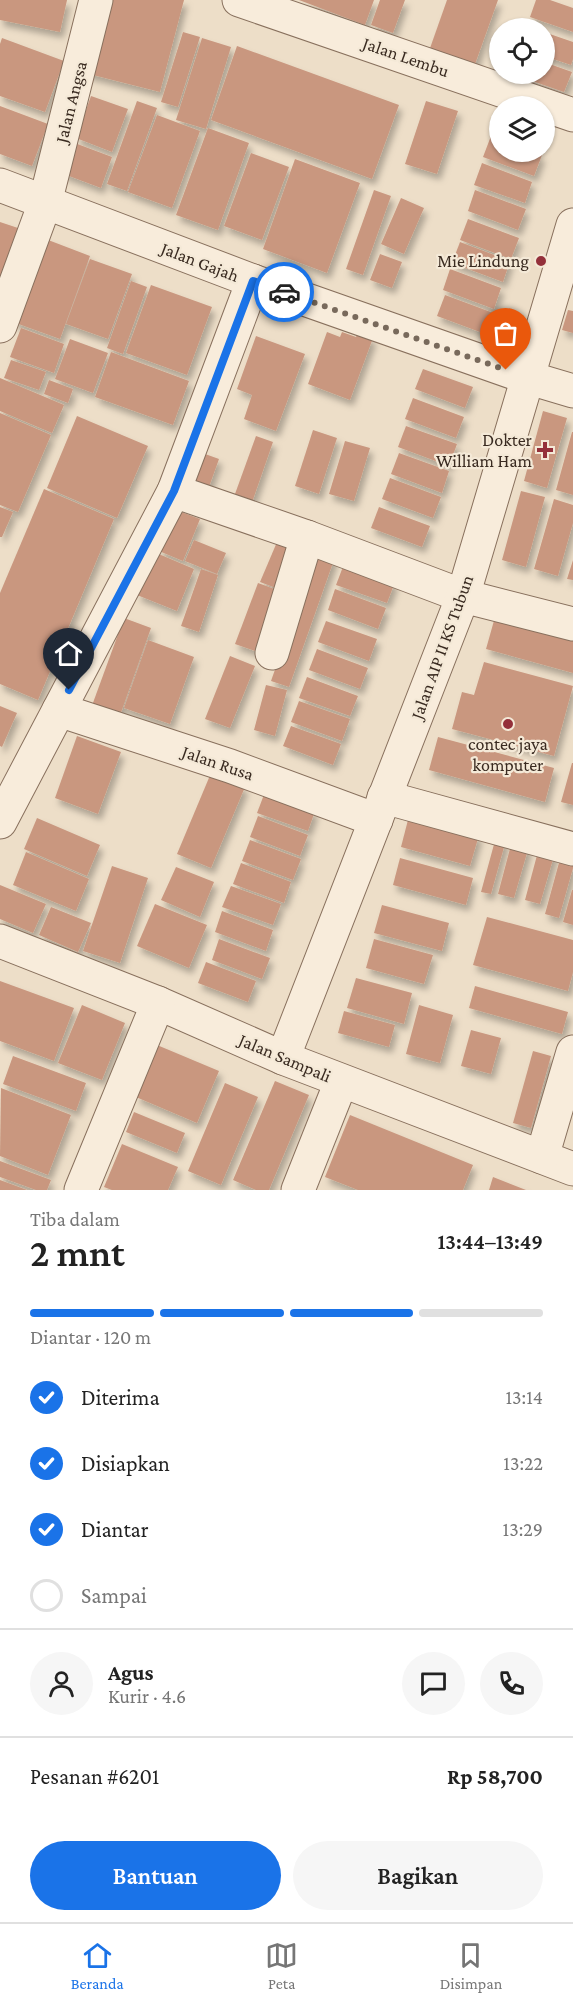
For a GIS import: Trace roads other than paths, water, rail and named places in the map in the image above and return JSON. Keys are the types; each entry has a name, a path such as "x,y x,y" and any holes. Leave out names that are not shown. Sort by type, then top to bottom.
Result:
{"street":[{"name":"Jalan Angsa","path":"0,326 45,203 96,0"},
{"name":"Jalan Lembu","path":"239,0 573,115"},
{"name":"Jalan Gajah","path":"0,184 253,281 526,377 573,391"},
{"name":"Jalan AIP II KS Tubun","path":"283,1058 463,596 526,377 573,225"},
{"path":"0,822 174,491 253,281"},
{"path":"174,491 307,537 463,596 573,624"},
{"path":"272,653 307,537"},
{"name":"Jalan Rusa","path":"59,710 230,766 380,809 573,849"},
{"name":"Jalan Sampali","path":"0,941 158,1003 341,1082 573,1169"},
{"path":"81,1190 158,1003"},
{"path":"542,1157 573,1052"},
{"path":"298,1190 341,1082"}],"place":[{"name":"Mie Lindung","path":"541,261"},
{"name":"Dokter William Ham","path":"545,450"},
{"name":"contec jaya komputer","path":"508,724"}]}
